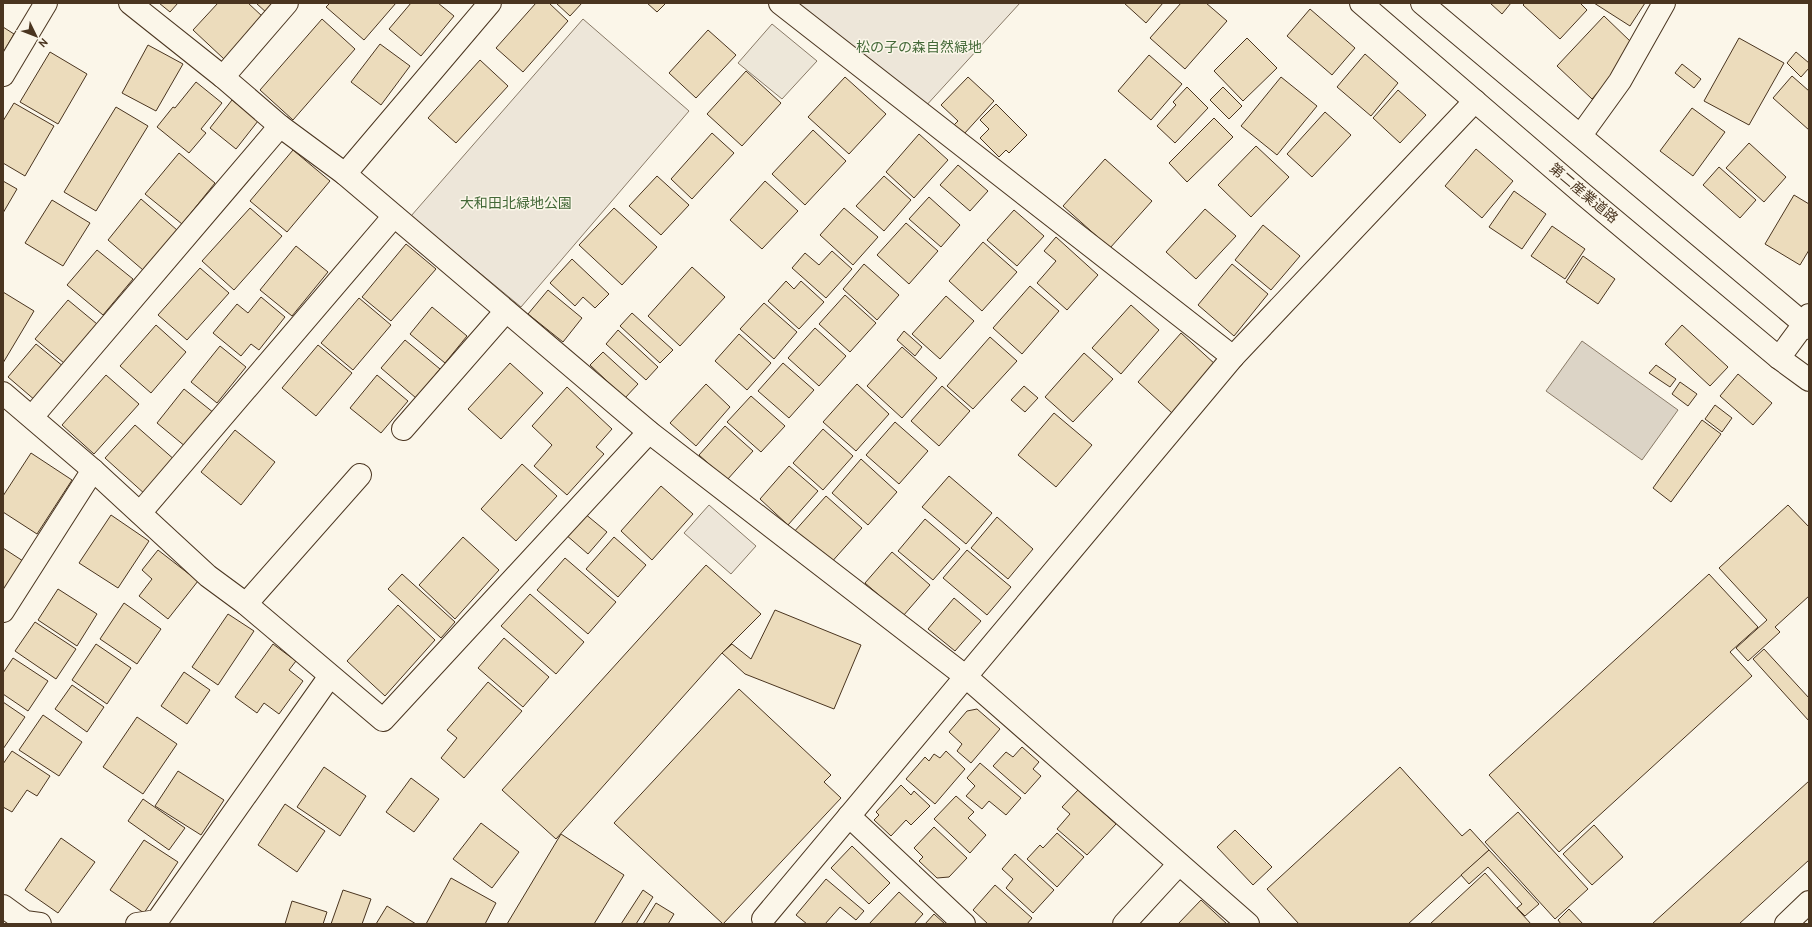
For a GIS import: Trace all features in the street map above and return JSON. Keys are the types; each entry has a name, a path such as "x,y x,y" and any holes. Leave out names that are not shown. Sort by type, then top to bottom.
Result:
{"street":[{"path":"3,75 46,3"},
{"path":"130,3 223,77 280,126 345,174 649,432 966,676 1248,924"},
{"path":"223,77 287,3"},
{"path":"345,174 490,3"},
{"path":"780,3 1233,357"},
{"name":"第二産業道路","path":"1361,3 1779,358 1809,380"},
{"path":"1422,3 1807,322 1779,358"},
{"path":"1580,135 1620,81 1664,3"},
{"path":"763,919 1233,357 1475,101"},
{"path":"32,417 280,126"},
{"path":"140,513 394,216"},
{"path":"403,429 506,311"},
{"path":"3,393 93,470 208,576 246,604 383,720 649,432"},
{"path":"3,611 93,470"},
{"path":"246,604 360,475"},
{"path":"137,924 157,921 330,676"},
{"path":"849,816 964,924"},
{"path":"1124,924 1179,864"},
{"path":"1786,924 1809,902"},
{"path":"3,906 30,923"}],"green space":[{"name":"松の子の森自然緑地","path":"792,3 1020,3 924,108"},
{"name":"大和田北緑地公園","path":"583,19 689,111 521,307 411,216"},
{"path":"709,505 756,546 731,574 684,533"}],"shaded area":[{"path":"772,24 817,61 782,99 738,63"},
{"path":"1582,341 1678,410 1642,460 1546,391"}],"building":[{"path":"159,3 178,3 170,12"},
{"path":"218,3 248,3 263,17 224,59 193,30"},
{"path":"256,3 278,3 268,14"},
{"path":"330,3 396,3 364,40 326,7"},
{"path":"411,3 438,3 454,16 421,56 389,29"},
{"path":"536,3 549,3 568,21 523,72 496,48"},
{"path":"556,3 582,3 570,16"},
{"path":"647,3 666,3 657,12"},
{"path":"1124,3 1163,3 1146,23"},
{"path":"1181,3 1206,3 1227,21 1185,69 1150,38"},
{"path":"1490,3 1511,3 1502,14"},
{"path":"1525,3 1580,3 1587,10 1560,39 1523,5"},
{"path":"1594,3 1645,3 1630,26"},
{"path":"1310,9 1355,48 1332,75 1287,36"},
{"path":"1604,16 1631,42 1622,65 1592,99 1557,66"},
{"path":"322,19 355,49 293,120 260,90"},
{"path":"3,27 14,34 3,53"},
{"path":"708,30 736,55 696,98 669,73"},
{"path":"1247,38 1277,68 1243,101 1214,71"},
{"path":"1739,38 1784,63 1749,125 1704,101"},
{"path":"380,44 410,66 381,105 351,82"},
{"path":"148,45 183,64 156,111 122,93"},
{"path":"50,52 87,74 58,124 20,102"},
{"path":"1796,52 1809,63 1809,68 1801,77 1787,63"},
{"path":"1365,54 1398,83 1371,116 1337,87"},
{"path":"1149,55 1182,84 1151,120 1118,91"},
{"path":"480,60 508,86 456,143 428,118"},
{"path":"1682,64 1701,79 1694,88 1675,73"},
{"path":"746,71 781,103 742,146 707,114"},
{"path":"1792,76 1809,91 1809,130 1773,98"},
{"path":"845,77 886,114 849,154 808,117"},
{"path":"968,77 994,101 964,134 954,125 958,121 941,105"},
{"path":"1281,77 1317,106 1277,155 1241,126"},
{"path":"196,82 222,103 201,129 206,133 189,153 157,127"},
{"path":"1187,87 1208,108 1175,143 1157,126 1176,105 1173,102"},
{"path":"1223,87 1242,106 1229,119 1210,100"},
{"path":"1398,90 1426,115 1400,143 1373,118"},
{"path":"232,100 258,121 236,149 210,128"},
{"path":"14,103 54,126 25,176 3,163 3,121"},
{"path":"996,104 1027,135 1009,153 1006,150 999,157 980,138 989,129 980,120"},
{"path":"116,107 148,126 96,211 64,192"},
{"path":"1692,108 1725,132 1693,176 1660,151"},
{"path":"1325,112 1351,135 1312,177 1287,154"},
{"path":"1214,118 1233,137 1187,182 1169,163"},
{"path":"813,130 846,161 805,205 772,174"},
{"path":"712,133 734,153 692,199 671,179"},
{"path":"919,134 948,160 914,198 886,172"},
{"path":"1749,143 1786,177 1764,202 1726,168"},
{"path":"1256,146 1289,177 1251,217 1218,185"},
{"path":"1476,149 1513,181 1482,218 1445,186"},
{"path":"293,150 330,181 287,232 250,201"},
{"path":"179,153 215,183 182,224 145,194"},
{"path":"1105,159 1152,201 1110,248 1063,206"},
{"path":"958,165 988,191 970,211 940,185"},
{"path":"1719,167 1756,200 1740,218 1703,185"},
{"path":"657,176 689,205 661,235 629,206"},
{"path":"884,176 911,200 884,231 856,206"},
{"path":"3,181 17,189 3,213"},
{"path":"765,181 798,211 762,249 730,220"},
{"path":"1514,191 1546,214 1522,249 1489,227"},
{"path":"1794,195 1809,204 1809,250 1800,265 1765,244"},
{"path":"929,197 960,225 941,247 909,219"},
{"path":"141,199 177,230 143,270 108,240"},
{"path":"52,200 90,223 63,266 25,243"},
{"path":"250,208 282,236 234,290 202,261"},
{"path":"614,208 657,247 622,285 579,245"},
{"path":"844,208 878,237 853,265 820,235"},
{"path":"1205,209 1236,236 1196,279 1166,252"},
{"path":"1014,210 1044,236 1017,266 987,240"},
{"path":"906,223 938,251 909,284 877,255"},
{"path":"1263,225 1300,256 1271,290 1235,260"},
{"path":"1552,226 1585,249 1565,279 1531,256"},
{"path":"1056,237 1098,275 1067,310 1037,283 1056,261 1044,251"},
{"path":"983,242 1017,272 982,311 949,281"},
{"path":"406,244 436,269 391,321 362,297"},
{"path":"296,246 328,272 292,316 260,290"},
{"path":"97,250 133,279 103,315 67,285"},
{"path":"832,251 852,269 826,298 792,268 805,253 819,265"},
{"path":"1583,256 1615,279 1598,304 1566,282"},
{"path":"572,259 609,294 595,308 583,297 575,306 550,283"},
{"path":"864,264 899,295 877,320 843,289"},
{"path":"1232,264 1268,294 1234,336 1198,305"},
{"path":"692,267 725,297 680,346 648,316"},
{"path":"200,268 229,293 187,340 158,315"},
{"path":"786,281 794,289 801,281 824,302 799,329 768,301"},
{"path":"1030,286 1059,311 1022,354 993,328"},
{"path":"548,290 582,318 563,342 528,314"},
{"path":"3,292 34,311 3,363"},
{"path":"845,295 876,323 850,352 819,324"},
{"path":"946,296 974,321 940,359 912,334"},
{"path":"261,297 285,317 259,350 251,344 241,356 213,333 237,304 248,313"},
{"path":"359,298 391,325 353,370 321,343"},
{"path":"68,300 97,324 64,363 35,339"},
{"path":"764,303 797,332 774,359 740,329"},
{"path":"1131,305 1159,330 1121,374 1092,348"},
{"path":"432,307 467,336 445,363 410,334"},
{"path":"632,313 673,350 660,363 620,326"},
{"path":"156,325 186,352 151,393 120,366"},
{"path":"1682,325 1728,367 1710,386 1665,344"},
{"path":"815,328 846,356 819,386 788,358"},
{"path":"618,330 658,367 646,380 606,344"},
{"path":"904,331 922,347 915,356 897,340"},
{"path":"1181,333 1216,365 1172,413 1138,382"},
{"path":"739,334 771,363 747,390 715,361"},
{"path":"990,337 1017,361 973,409 947,386"},
{"path":"405,340 440,369 416,398 381,368"},
{"path":"36,344 64,367 36,401 8,377"},
{"path":"318,345 352,373 316,416 282,388"},
{"path":"220,346 246,367 217,403 191,382"},
{"path":"902,347 937,378 902,418 867,386"},
{"path":"603,352 638,384 625,398 590,365"},
{"path":"1084,353 1113,379 1073,422 1045,397"},
{"path":"510,363 543,393 501,439 468,409"},
{"path":"783,363 814,390 789,418 758,391"},
{"path":"1656,365 1676,379 1670,387 1649,373"},
{"path":"1738,374 1772,403 1753,425 1720,396"},
{"path":"106,375 139,404 94,454 62,425"},
{"path":"377,375 408,401 381,433 350,408"},
{"path":"1680,382 1697,394 1688,406 1672,394"},
{"path":"706,384 730,407 696,446 670,423"},
{"path":"857,384 889,414 856,451 823,422"},
{"path":"942,386 970,411 939,446 911,421"},
{"path":"1024,386 1038,398 1025,412 1011,400"},
{"path":"567,387 612,429 596,447 604,454 567,495 534,466 552,445 532,426"},
{"path":"184,389 214,413 186,447 157,423"},
{"path":"751,396 785,426 761,452 727,422"},
{"path":"1715,405 1732,418 1722,432 1705,419"},
{"path":"1054,413 1092,445 1056,487 1018,455"},
{"path":"1702,420 1721,434 1671,502 1653,488"},
{"path":"895,422 928,451 899,484 866,455"},
{"path":"135,425 176,461 146,495 105,458"},
{"path":"725,426 753,451 727,480 699,455"},
{"path":"823,429 853,456 823,490 793,463"},
{"path":"235,430 275,462 241,505 201,472"},
{"path":"31,453 72,480 37,534 3,512 3,496"},
{"path":"861,459 897,492 868,525 832,493"},
{"path":"522,464 557,496 516,541 481,509"},
{"path":"789,466 818,491 788,525 760,499"},
{"path":"949,476 992,513 966,544 922,507"},
{"path":"661,486 693,514 652,560 621,531"},
{"path":"826,496 862,528 829,565 793,533"},
{"path":"1788,505 1809,527 1809,596 1775,627 1780,632 1748,661 1736,648 1767,620 1719,568"},
{"path":"584,513 607,532 588,554 565,534"},
{"path":"111,515 149,541 118,588 79,563"},
{"path":"997,517 1033,549 1008,579 971,548"},
{"path":"925,519 960,549 933,580 898,551"},
{"path":"463,537 499,570 455,619 419,585"},
{"path":"614,537 646,565 618,597 586,569"},
{"path":"3,548 23,561 3,592"},
{"path":"158,550 198,581 168,619 139,596 152,579 142,570"},
{"path":"967,550 1011,587 987,615 943,578"},
{"path":"892,552 930,585 903,616 865,583"},
{"path":"565,558 616,602 588,634 537,590"},
{"path":"706,565 761,614 722,653 556,839 502,790"},
{"path":"402,574 455,622 441,638 388,589"},
{"path":"1709,574 1758,627 1730,652 1752,676 1559,852 1489,775"},
{"path":"58,589 97,614 77,646 38,620"},
{"path":"530,594 584,642 556,674 501,626"},
{"path":"954,598 981,621 955,651 928,629"},
{"path":"124,603 161,629 137,664 100,639"},
{"path":"398,605 435,640 385,696 347,661"},
{"path":"775,610 861,645 834,709 745,674 722,653 732,644 751,659"},
{"path":"228,614 254,631 218,685 192,667"},
{"path":"35,622 76,649 56,679 15,651"},
{"path":"504,638 549,677 523,707 478,668"},
{"path":"96,644 131,668 107,704 72,680"},
{"path":"273,644 296,661 289,670 303,681 279,714 264,703 257,713 235,697"},
{"path":"1764,649 1809,698 1809,721 1753,659"},
{"path":"13,658 48,681 28,711 3,694 3,673"},
{"path":"184,672 210,690 187,724 161,706"},
{"path":"488,682 522,711 464,778 441,758 457,738 447,730"},
{"path":"72,685 104,707 87,732 55,709"},
{"path":"739,689 831,775 824,782 841,798 723,924 614,823"},
{"path":"3,702 25,717 3,749"},
{"path":"977,709 1000,729 971,763 957,751 962,744 949,732 967,711"},
{"path":"43,715 82,742 59,776 19,750"},
{"path":"137,717 177,744 143,794 103,767"},
{"path":"1022,747 1039,762 1033,769 1041,776 1025,794 993,766 1006,752 1013,757"},
{"path":"12,751 50,776 37,796 27,790 12,812 3,807 3,764"},
{"path":"946,751 965,769 935,804 906,779 925,757 929,761 934,754 940,758"},
{"path":"980,763 1021,798 1006,815 989,801 982,809 966,796 975,786 967,778"},
{"path":"324,767 366,796 340,836 297,807"},
{"path":"1400,767 1462,836 1470,829 1489,850 1408,924 1299,924 1267,889"},
{"path":"178,771 224,800 201,835 155,806"},
{"path":"411,778 439,799 414,832 386,812"},
{"path":"1809,781 1809,860 1739,924 1652,924"},
{"path":"901,785 911,795 914,791 930,806 911,825 906,820 891,836 874,820 879,815 876,812"},
{"path":"1078,790 1116,824 1087,855 1057,829 1070,814 1062,807"},
{"path":"956,796 974,812 968,818 986,835 970,853 934,819"},
{"path":"143,799 185,828 169,850 128,821"},
{"path":"285,804 325,831 297,872 258,845"},
{"path":"1518,812 1588,889 1555,919 1485,842"},
{"path":"481,823 519,852 492,888 453,859"},
{"path":"1594,825 1623,857 1592,885 1563,854"},
{"path":"934,827 967,858 949,877 937,878 919,861 923,857 914,848"},
{"path":"1235,830 1272,867 1253,885 1217,847"},
{"path":"1057,833 1084,857 1057,887 1027,859 1040,845 1043,848"},
{"path":"561,834 624,875 594,924 507,924"},
{"path":"61,838 95,862 58,913 25,890"},
{"path":"144,840 178,862 144,913 110,890"},
{"path":"852,846 890,883 869,904 831,868"},
{"path":"1489,850 1539,904 1525,916 1517,908 1522,904 1488,867 1469,884 1461,875"},
{"path":"1015,854 1054,890 1033,913 1006,888 1013,879 1002,869"},
{"path":"1485,873 1531,924 1430,924"},
{"path":"451,878 496,903 485,924 426,924"},
{"path":"826,879 864,911 856,920 840,907 825,924 807,924 796,915"},
{"path":"995,885 1032,918 1027,924 988,924 973,910"},
{"path":"343,890 371,899 362,924 331,924"},
{"path":"643,890 653,897 636,924 621,924"},
{"path":"899,892 923,914 914,924 869,924"},
{"path":"1201,900 1227,924 1178,924"},
{"path":"292,901 327,912 323,924 285,924"},
{"path":"656,903 674,914 668,924 643,924"},
{"path":"387,906 416,924 376,924"},
{"path":"1569,909 1583,924 1561,924 1558,920"},
{"path":"934,914 945,924 925,924"}]}
